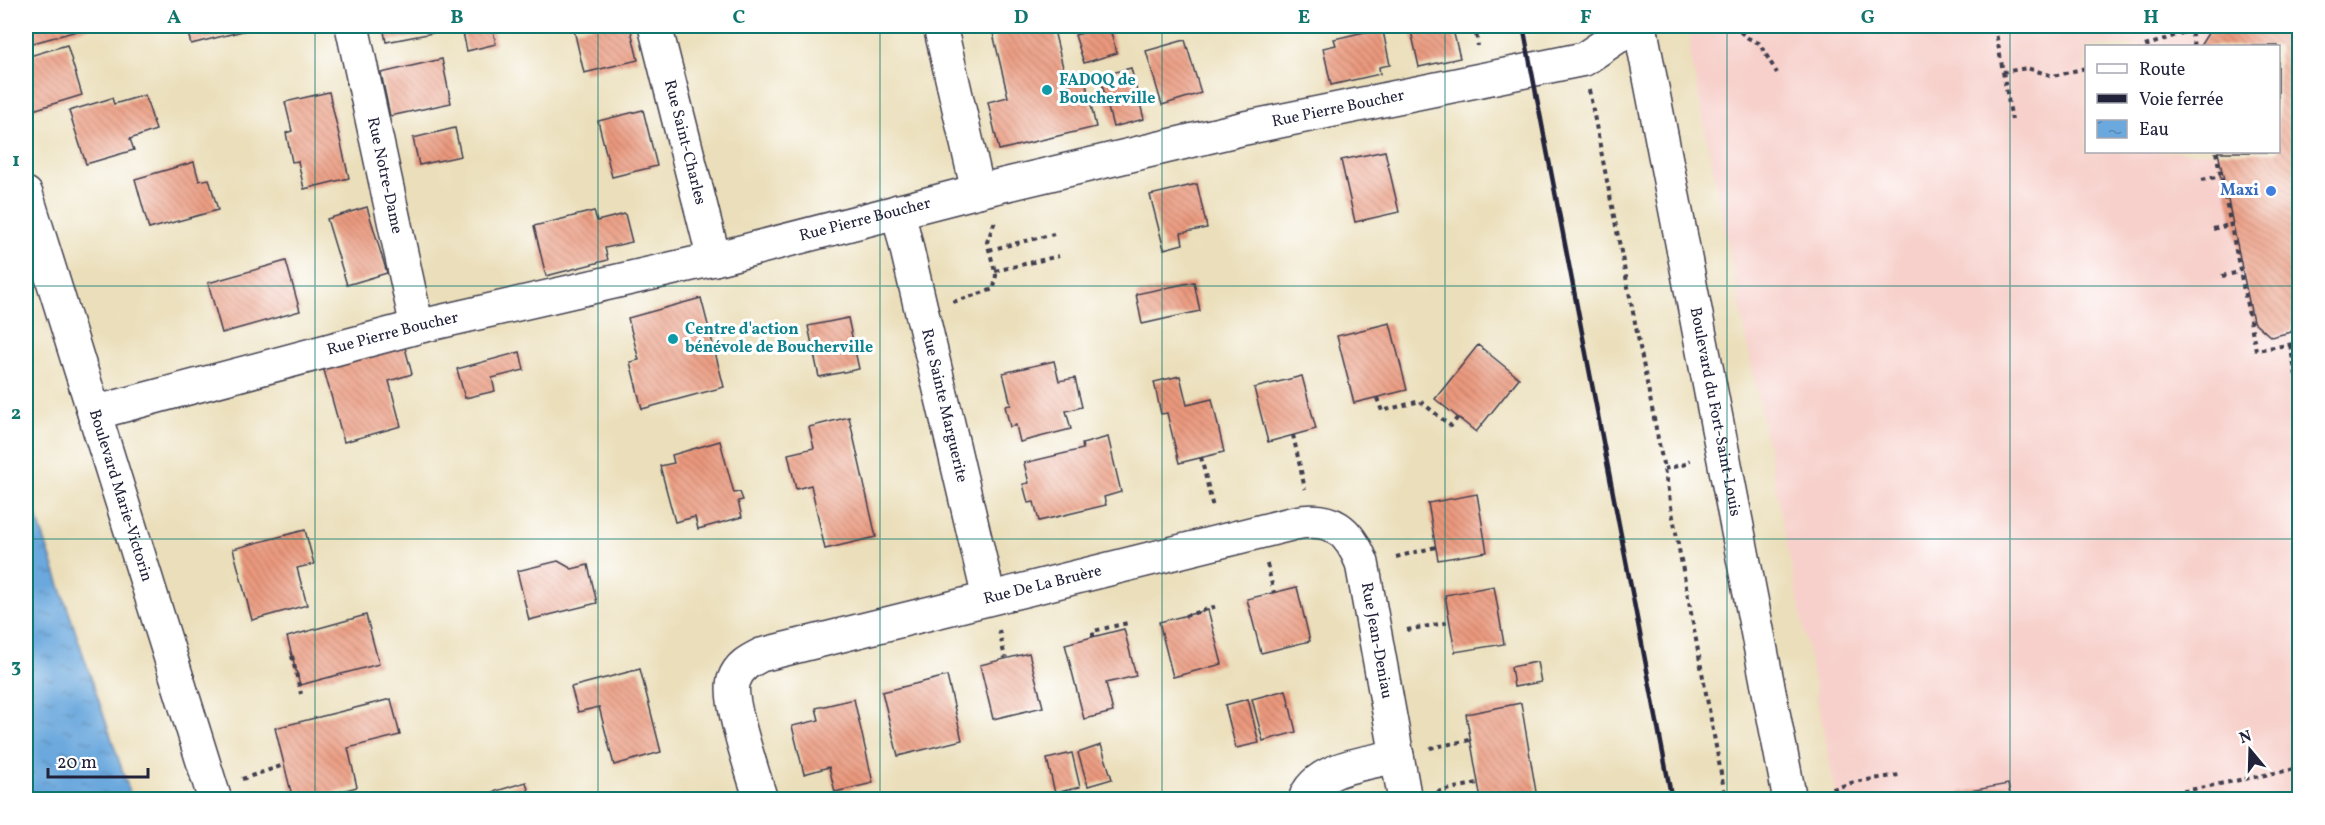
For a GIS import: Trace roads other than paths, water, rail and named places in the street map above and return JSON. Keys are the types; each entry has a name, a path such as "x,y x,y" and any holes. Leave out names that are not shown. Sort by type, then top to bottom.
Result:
{"street":[{"name":"Rue Notre-Dame","path":"351,26 417,327"},
{"name":"Rue Saint-Charles","path":"655,26 714,259"},
{"path":"940,26 988,201"},
{"name":"Rue Pierre Boucher","path":"94,413 417,327 714,259 898,211 988,201 1245,128 1584,59 1633,26"},
{"name":"Boulevard du Fort-Saint-Louis","path":"1640,26 1790,800"},
{"name":"Boulevard Marie-Victorin","path":"26,194 94,413 227,790"},
{"name":"Rue Sainte Marguerite","path":"898,211 993,609"},
{"name":"Rue De La Bruère","path":"761,800 734,704 734,681 744,664 761,656 993,609 1303,522 1325,522 1342,530"},
{"name":"Rue Jean-Deniau","path":"1342,530 1354,542 1362,563 1418,796"},
{"path":"1305,800 1308,790 1328,775 1409,753"}],"water":[{"path":"26,485 132,799 26,799"}],"railway":[{"path":"1523,26 1672,800"}],"place":[{"name":"FADOQ de Boucherville","path":"1047,90"},
{"name":"Maxi","path":"2271,191"},
{"name":"Centre d'action bénévole de Boucherville","path":"673,339"}]}
